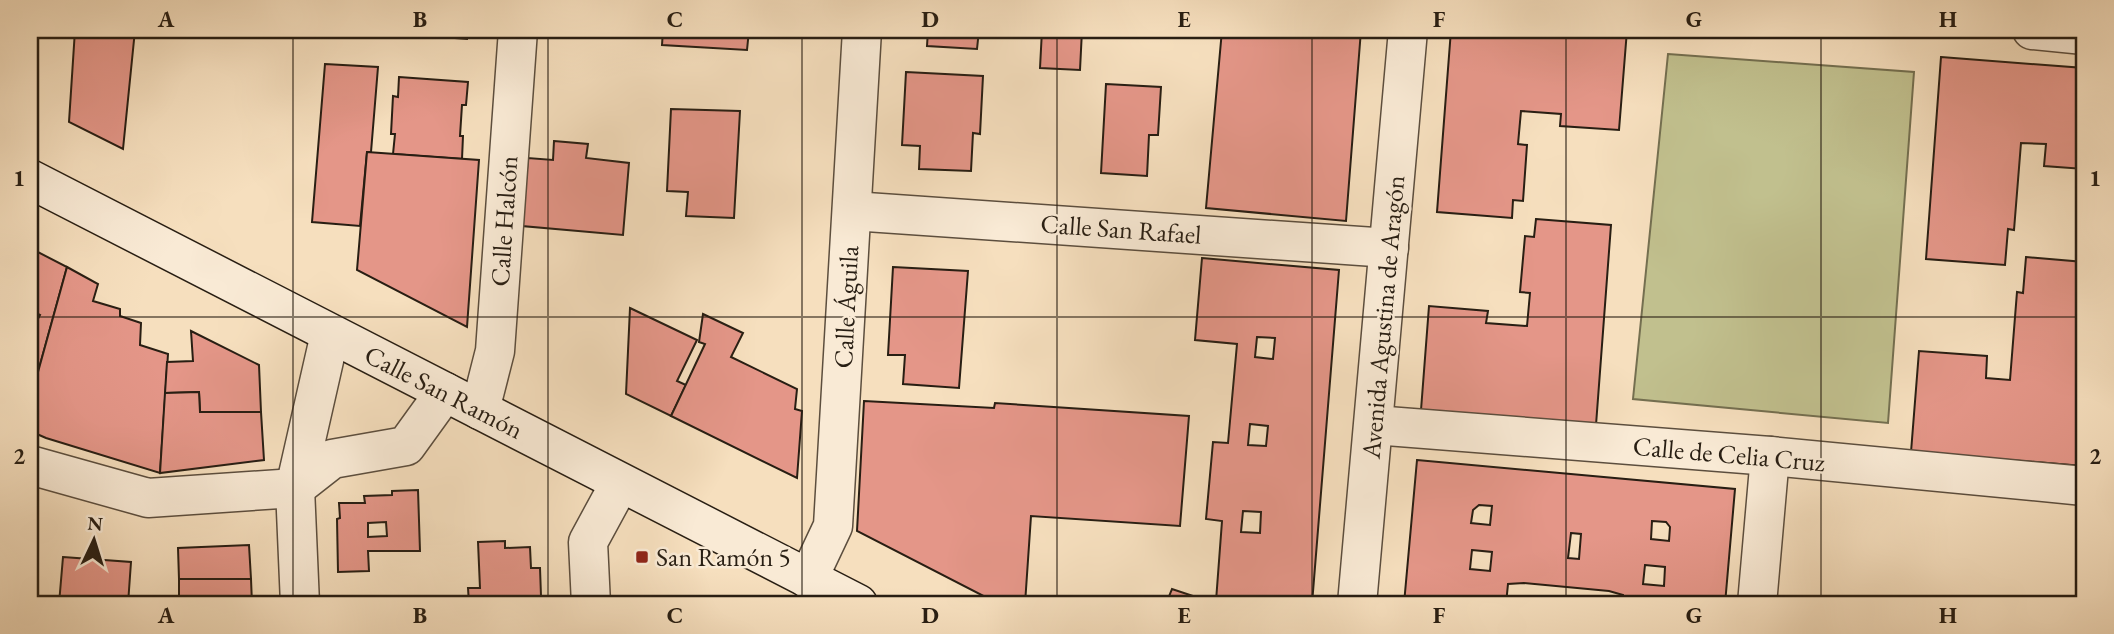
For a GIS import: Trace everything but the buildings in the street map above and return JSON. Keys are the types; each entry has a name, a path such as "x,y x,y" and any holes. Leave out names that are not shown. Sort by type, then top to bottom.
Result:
{"street":[{"name":"Calle Halcón","path":"480,410 495,351 518,30"},
{"name":"Calle Águila","path":"808,579 833,526 862,30"},
{"name":"Avenida Agustina de Aragón","path":"1357,604 1408,30"},
{"path":"2032,30 2084,35"},
{"name":"Calle San Ramón","path":"30,179 858,604"},
{"name":"Calle San Rafael","path":"852,211 1389,248"},
{"path":"299,604 295,488 330,334"},
{"path":"30,465 148,498 295,488 332,459 406,446 445,392"},
{"name":"Calle de Celia Cruz","path":"1374,425 1770,456 2084,486"},
{"path":"1757,604 1770,456"},
{"path":"592,604 588,542 620,483"}],"shaded area":[{"path":"1668,54 1914,72 1888,423 1633,399"}],"place":[{"name":"San Ramón 5","path":"642,557"}]}
